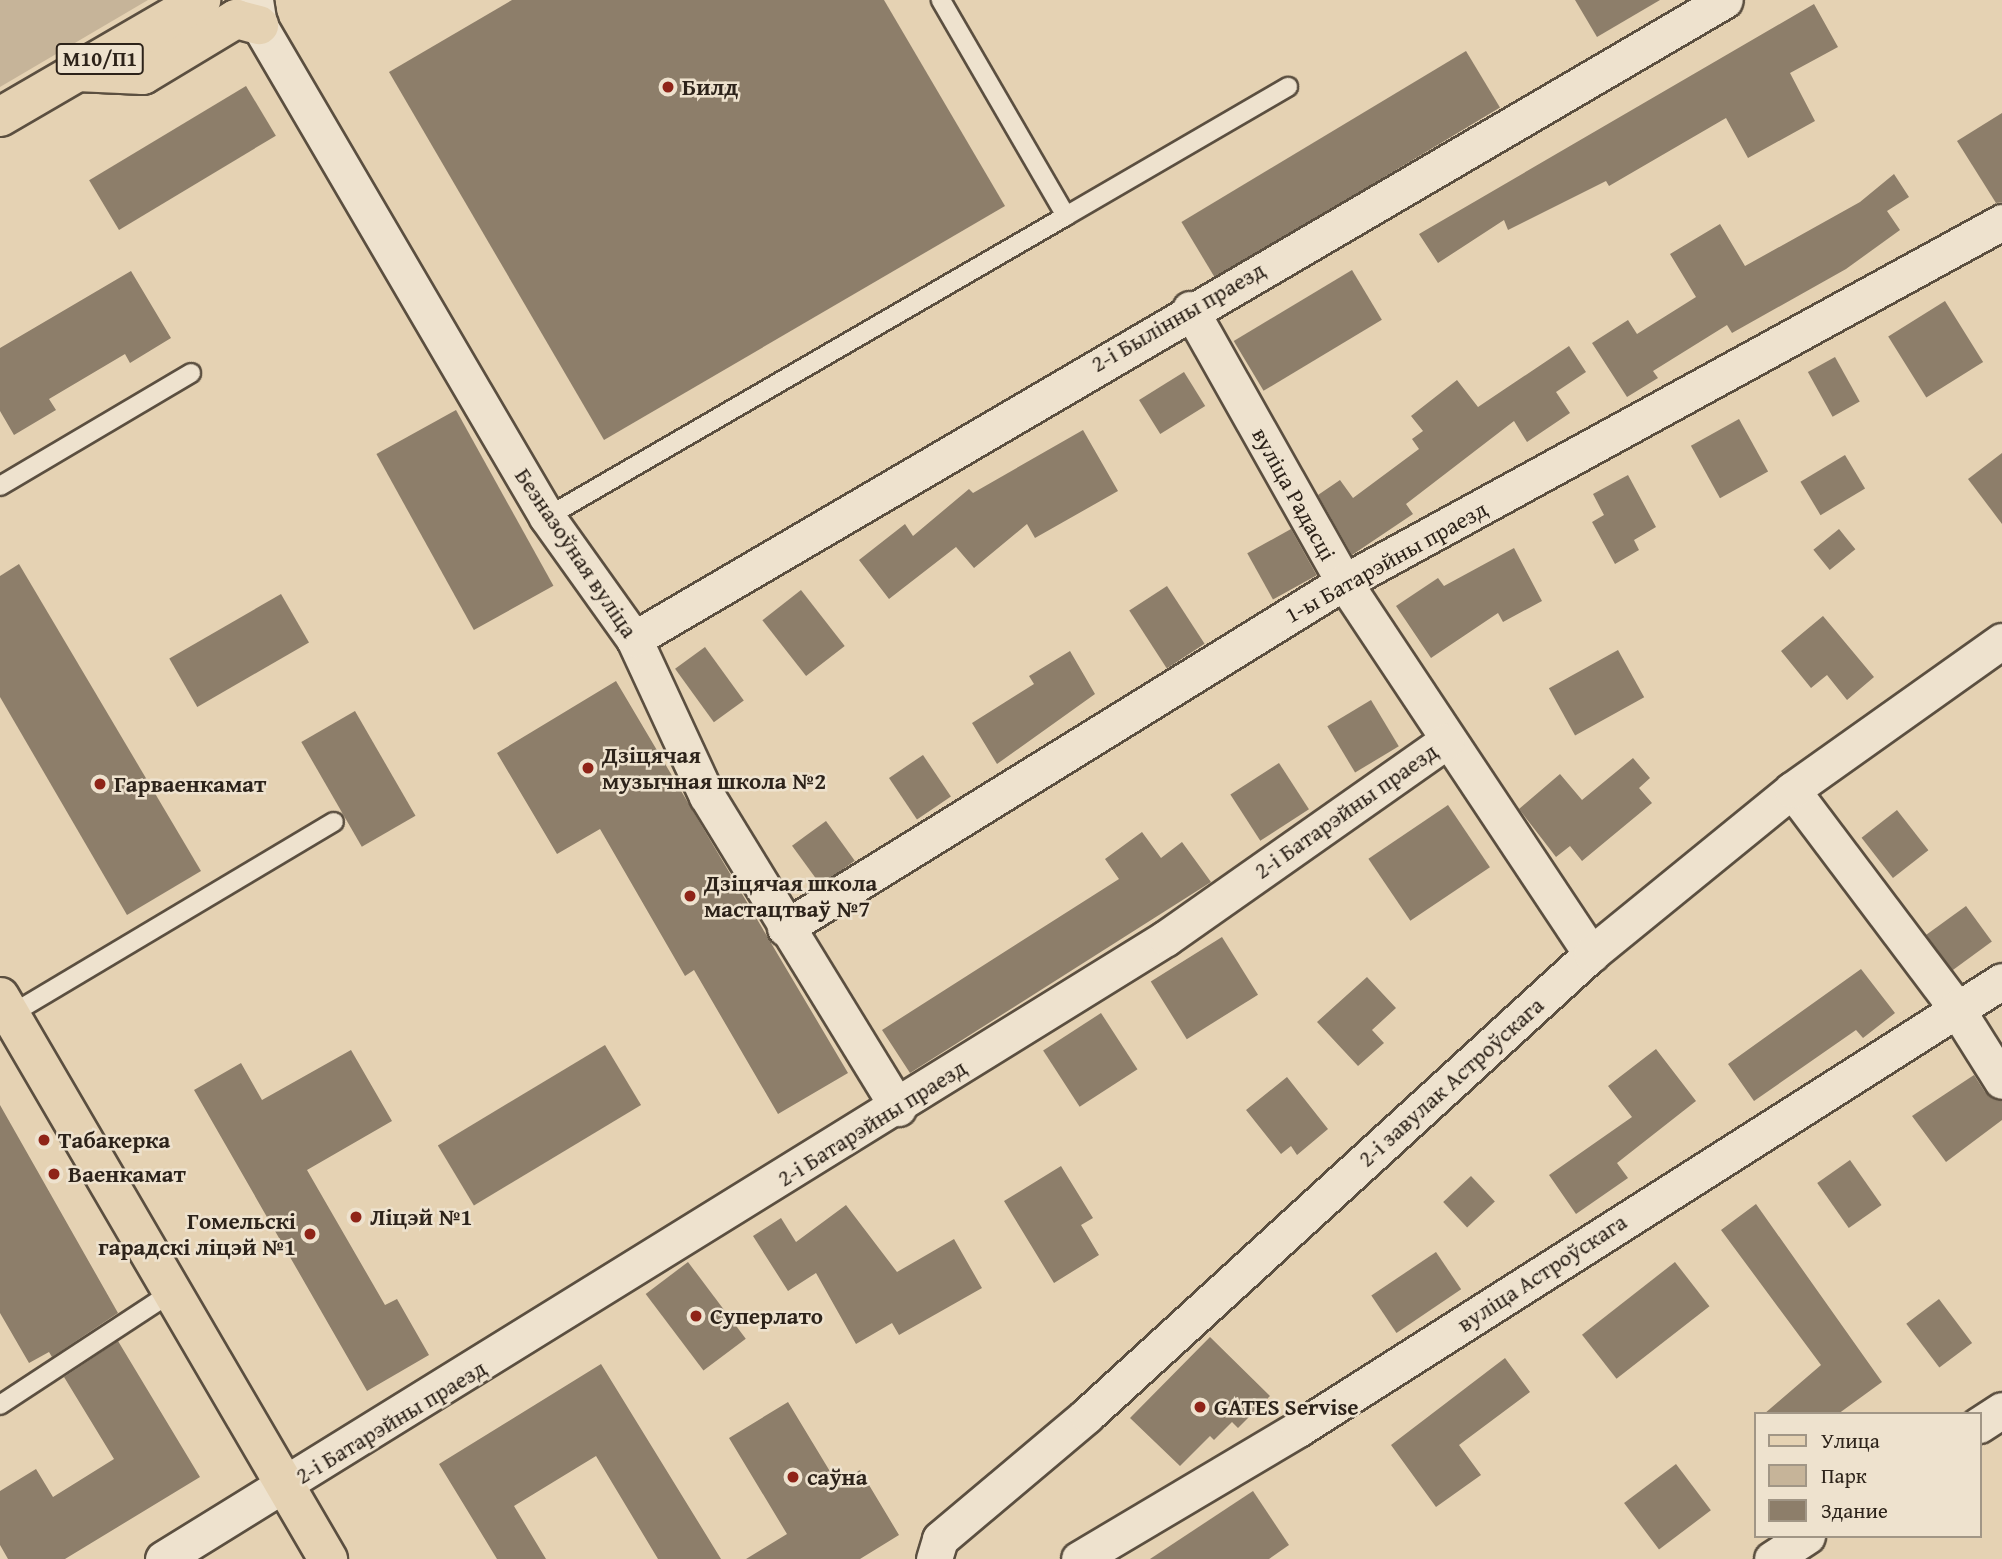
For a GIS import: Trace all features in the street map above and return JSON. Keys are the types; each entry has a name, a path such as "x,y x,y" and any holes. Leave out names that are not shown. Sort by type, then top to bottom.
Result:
{"main road":[{"name":"М10/П1","path":"0,117 201,0"},
{"path":"78,72 143,75 236,19 257,13"},
{"path":"5,1006 328,1559"}],"street":[{"name":"2-і Былінны праезд","path":"634,639 1190,309 1725,0"},
{"name":"Безназоўная вуліца","path":"257,13 547,517 634,639 707,796 785,928 898,1108"},
{"name":"1-ы Батарэйны праезд","path":"785,928 1344,582 2002,222"},
{"name":"вуліца Радасці","path":"1190,309 1344,582 1446,741 1591,954"},
{"name":"2-і завулак Астроўскага","path":"934,1559 940,1539 1087,1415 1591,954 1792,790 2002,641"},
{"name":"2-і Батарэйны праезд","path":"163,1559 898,1108 1166,938 1446,741"},
{"path":"1792,790 1956,1008 2002,1081"},
{"name":"вуліца Астроўскага","path":"1079,1559 1298,1429 2002,981"},
{"path":"1981,1424 2002,1410"},
{"path":"1772,1559 1804,1538"}],"lane":[{"path":"941,0 1066,216"},
{"path":"547,517 1288,87"},
{"path":"0,486 191,373"},
{"path":"5,1006 334,822"},
{"path":"0,1405 172,1292"}],"green space":[{"path":"0,0 148,0 0,87"}],"building":[{"path":"512,0 884,0 1005,206 604,440 389,72"},
{"path":"1575,0 1660,0 1597,37"},
{"path":"1814,4 1838,47 1790,73 1815,121 1748,158 1726,118 1609,186 1606,181 1508,230 1504,220 1438,263 1419,234"},
{"path":"1466,51 1500,108 1215,279 1181,222"},
{"path":"246,86 276,136 119,230 89,180"},
{"path":"2002,113 2002,202 1996,203 1957,141"},
{"path":"1894,174 1909,197 1887,211 1900,230 1846,269 1732,333 1727,325 1653,371 1658,378 1627,397 1592,343 1628,320 1637,334 1696,297 1670,254 1720,224 1745,266 1860,202"},
{"path":"1352,270 1382,320 1264,391 1234,341"},
{"path":"131,271 171,338 130,363 125,354 49,399 56,410 14,435 0,411 0,348"},
{"path":"1945,301 1983,362 1926,398 1888,337"},
{"path":"1569,346 1586,372 1556,392 1570,413 1527,442 1514,421 1406,504 1413,514 1352,555 1318,495 1340,480 1353,498 1419,449 1412,439 1423,431 1411,416 1457,380 1478,407"},
{"path":"1835,357 1860,402 1833,417 1808,372"},
{"path":"1184,372 1205,406 1160,434 1139,400"},
{"path":"456,410 553,586 474,630 376,454"},
{"path":"1739,419 1768,471 1720,498 1691,446"},
{"path":"1083,430 1118,491 1035,538 1027,524 974,568 956,547 889,599 859,560 905,524 913,536 969,489 973,493"},
{"path":"2002,453 2002,524 1968,479"},
{"path":"1845,455 1865,488 1821,515 1800,482"},
{"path":"1628,475 1656,527 1634,540 1639,550 1615,564 1592,522 1604,515 1593,494"},
{"path":"1291,529 1317,575 1273,600 1247,553"},
{"path":"1839,529 1855,549 1830,570 1813,550"},
{"path":"1514,548 1542,601 1503,622 1498,613 1431,658 1396,606 1438,578 1444,586"},
{"name":"Гарваенкамат","path":"19,564 201,871 127,915 0,697 0,576"},
{"path":"1167,586 1205,644 1167,668 1129,611"},
{"path":"801,590 845,646 806,676 762,620"},
{"path":"281,594 309,642 197,707 169,658"},
{"path":"1823,616 1874,677 1847,700 1827,675 1811,688 1781,651"},
{"path":"705,647 744,700 714,722 675,669"},
{"path":"1618,650 1644,697 1575,736 1549,688"},
{"path":"1070,651 1095,694 997,764 972,723 1034,684 1029,676"},
{"path":"616,681 848,1073 778,1114 694,970 685,976 600,829 557,854 497,753"},
{"path":"1371,700 1399,746 1355,773 1327,726"},
{"path":"355,711 416,816 362,847 301,742"},
{"path":"923,755 951,796 917,819 889,778"},
{"path":"1633,758 1650,778 1639,788 1652,803 1582,861 1570,846 1556,857 1519,809 1560,774 1582,800"},
{"path":"1279,763 1309,809 1260,841 1230,795"},
{"path":"1448,805 1490,867 1410,921 1368,859"},
{"path":"1897,810 1928,850 1893,878 1862,838"},
{"path":"826,821 855,861 821,885 792,846"},
{"path":"1142,832 1161,858 1182,842 1211,882 910,1073 882,1030 1119,879 1105,859"},
{"path":"1966,906 1992,942 1952,970 1926,935"},
{"path":"1222,937 1258,995 1187,1039 1151,982"},
{"path":"1861,969 1895,1013 1863,1038 1856,1030 1754,1101 1728,1064"},
{"path":"1367,977 1396,1008 1372,1030 1384,1043 1358,1066 1317,1022"},
{"path":"1101,1013 1137,1069 1080,1107 1043,1051"},
{"path":"605,1045 641,1105 474,1205 438,1145"},
{"path":"1656,1049 1696,1101 1617,1163 1628,1178 1576,1214 1549,1175 1632,1117 1608,1086"},
{"name":"Гомельскі гарадскі ліцэй №1","path":"351,1050 392,1121 307,1170 385,1305 397,1299 429,1355 367,1391 194,1090 241,1063 262,1100"},
{"path":"1974,1075 1985,1092 2002,1101 2002,1120 1946,1162 1912,1116"},
{"path":"1287,1077 1328,1129 1297,1155 1291,1146 1281,1154 1246,1110"},
{"path":"0,1105 118,1313 52,1357 49,1352 29,1363 0,1313"},
{"path":"1850,1160 1882,1205 1849,1228 1817,1183"},
{"path":"1061,1166 1093,1218 1081,1225 1099,1255 1054,1283 1004,1201"},
{"path":"1471,1176 1495,1202 1467,1228 1443,1202"},
{"path":"1756,1204 1882,1382 1841,1412 1766,1412 1821,1365 1721,1230"},
{"path":"846,1205 897,1272 954,1239 982,1288 899,1335 892,1323 856,1344 816,1273 788,1291 753,1236 781,1218 796,1242"},
{"path":"1436,1252 1461,1289 1396,1333 1371,1296"},
{"name":"Суперлато","path":"688,1262 746,1339 703,1371 646,1294"},
{"path":"1675,1262 1709,1306 1616,1379 1582,1335"},
{"path":"1939,1299 1972,1343 1939,1368 1906,1324"},
{"name":"GATES Servise","path":"1210,1337 1270,1396 1238,1428 1232,1422 1214,1440 1210,1436 1180,1466 1130,1418"},
{"path":"118,1341 200,1477 65,1559 8,1559 0,1545 0,1491 36,1469 53,1497 114,1459 64,1377"},
{"path":"1505,1358 1530,1392 1459,1445 1481,1475 1436,1507 1391,1445"},
{"path":"601,1364 721,1559 658,1559 596,1456 514,1506 546,1559 497,1559 439,1464"},
{"name":"саўна","path":"788,1402 837,1483 860,1470 899,1535 860,1559 746,1559 787,1534 729,1438"},
{"path":"1676,1464 1711,1510 1659,1549 1624,1503"},
{"path":"1253,1491 1289,1545 1269,1559 1150,1559"}],"place":[{"name":"Билд","path":"668,87"},
{"name":"Дзіцячая музычная школа №2","path":"588,768"},
{"name":"Гарваенкамат","path":"100,784"},
{"name":"Дзіцячая школа мастацтваў №7","path":"690,896"},
{"name":"Табакерка","path":"44,1140"},
{"name":"Ваенкамат","path":"54,1174"},
{"name":"Ліцэй №1","path":"356,1217"},
{"name":"Гомельскі гарадскі ліцэй №1","path":"310,1234"},
{"name":"Суперлато","path":"696,1316"},
{"name":"GATES Servise","path":"1200,1407"},
{"name":"саўна","path":"793,1477"}]}
